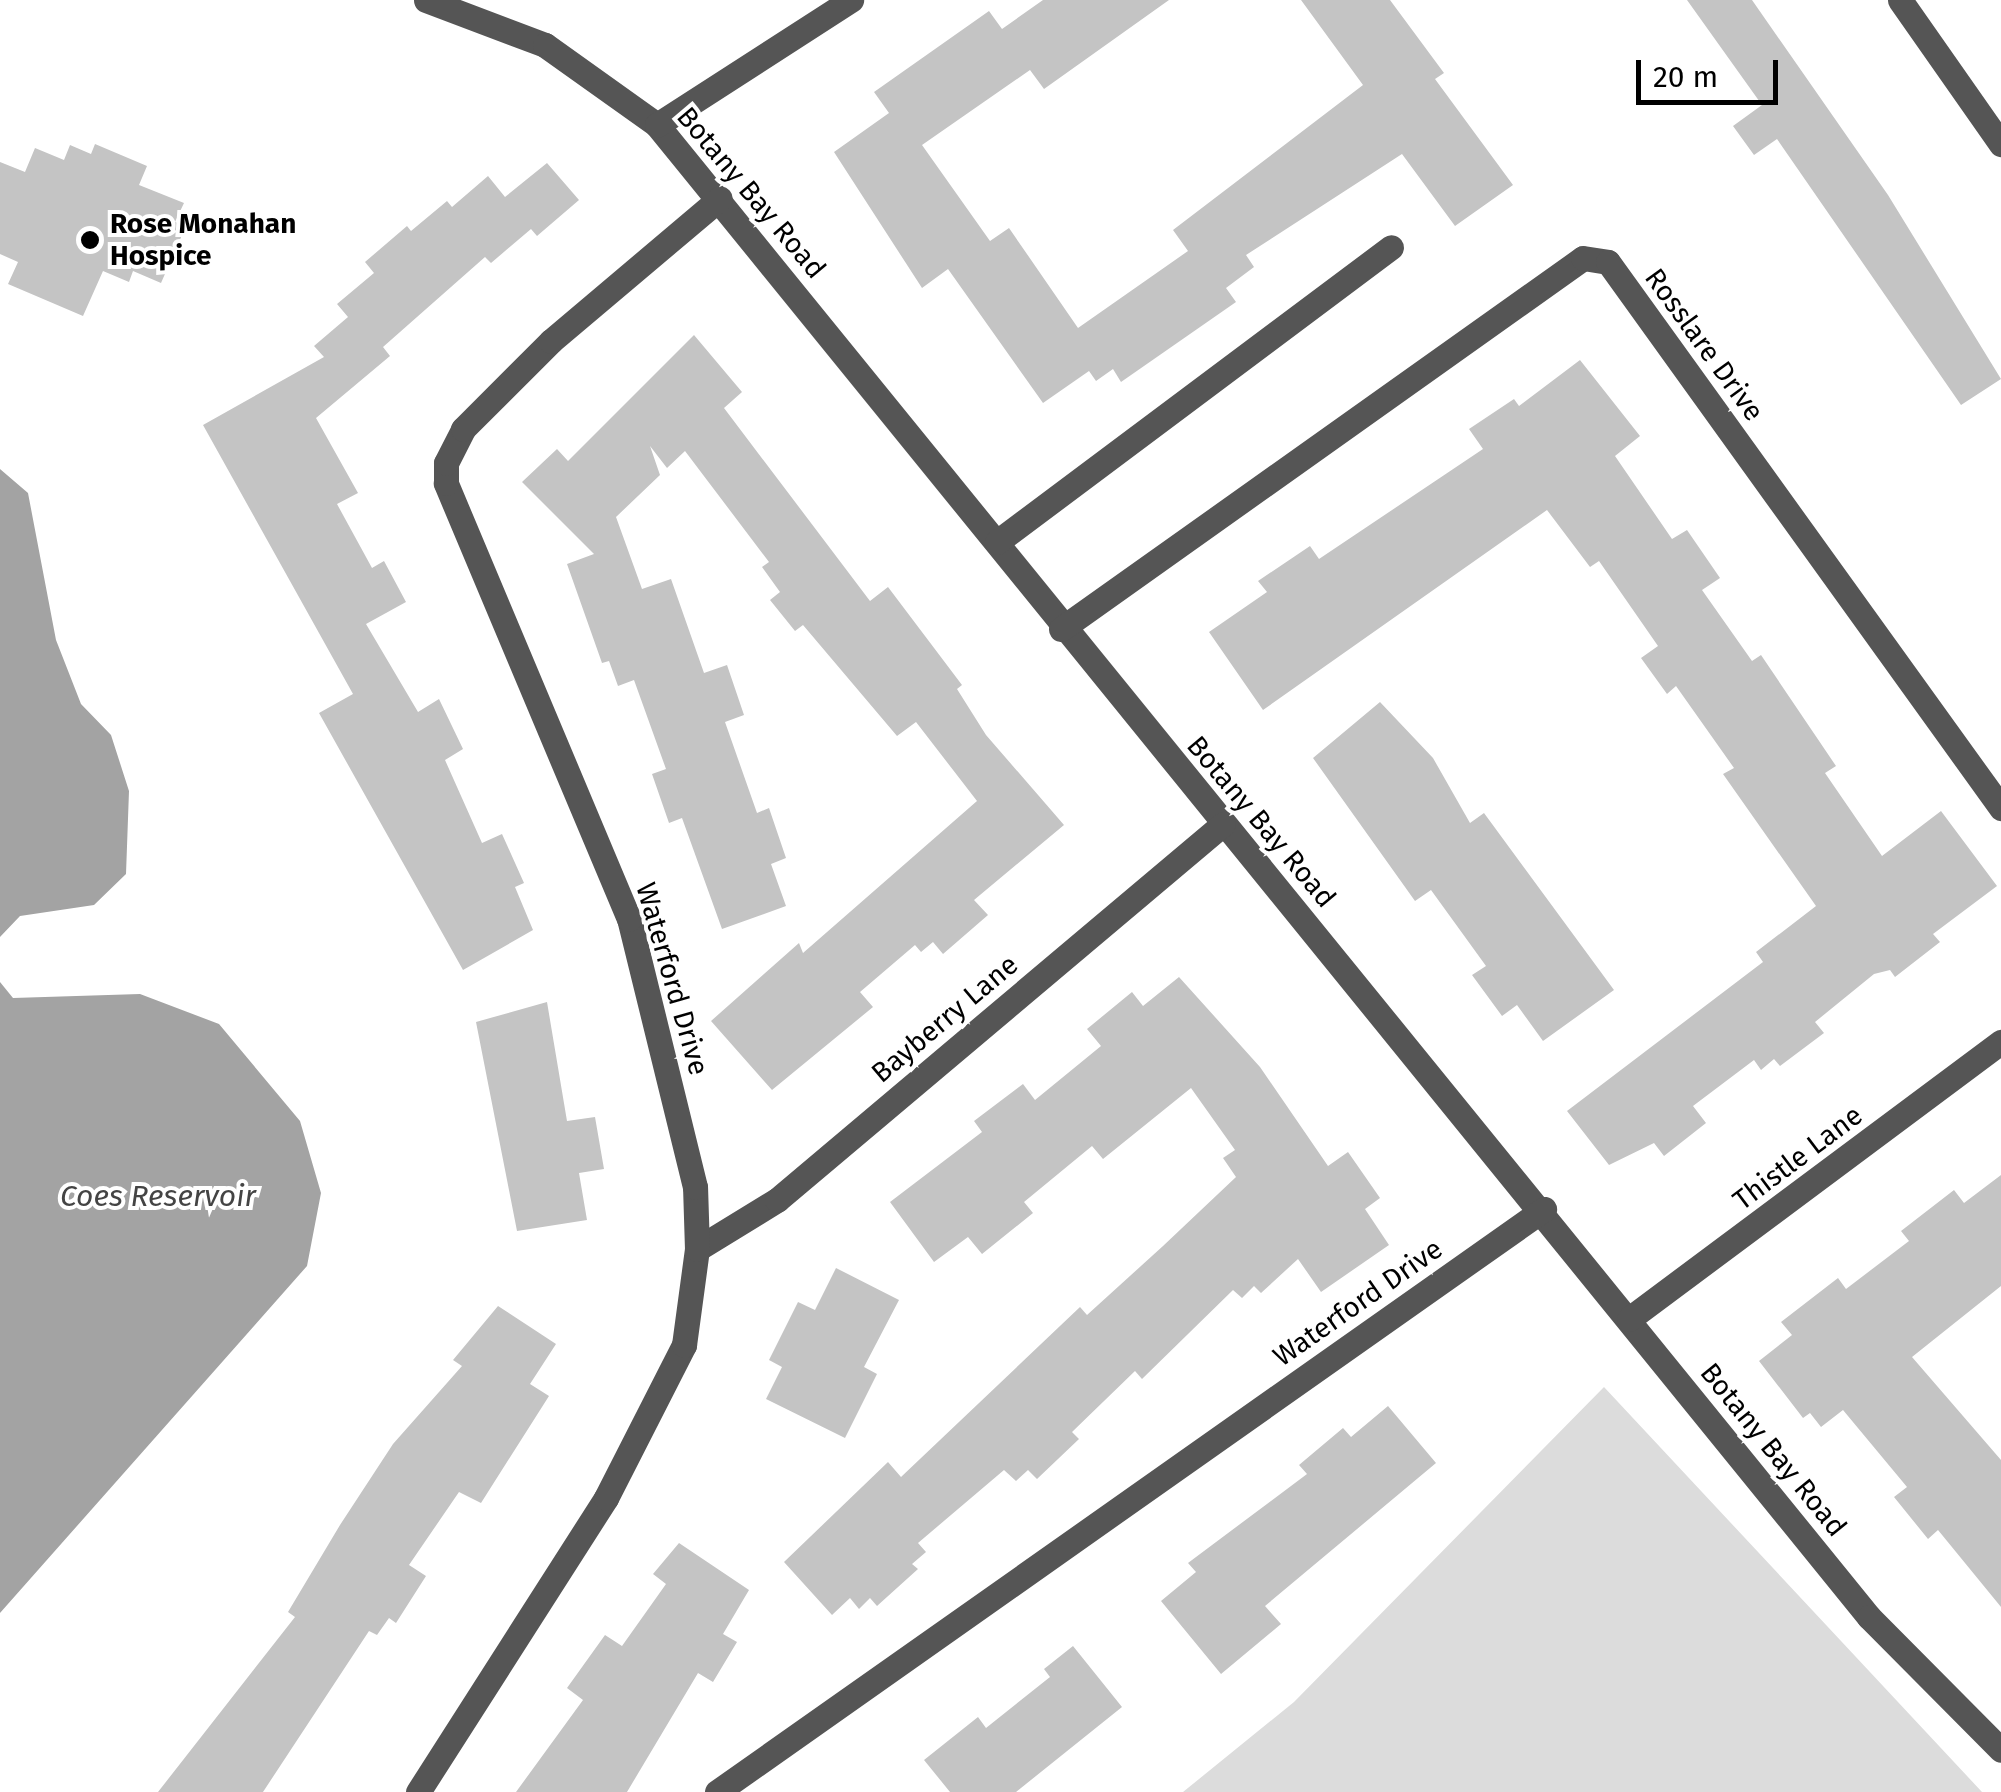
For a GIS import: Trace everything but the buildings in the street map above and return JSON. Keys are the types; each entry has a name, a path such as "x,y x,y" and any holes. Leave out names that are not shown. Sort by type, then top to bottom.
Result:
{"street":[{"name":"Botany Bay Road","path":"426,0 545,45 656,125 720,198 997,542 1060,630 1544,1209 1869,1616 2001,1750"},
{"path":"656,125 852,0"},
{"path":"1900,0 2001,144"},
{"name":"Waterford Drive","path":"418,1792 623,1464 684,1346 697,1249 695,1187 628,918 446,483 446,463 463,429 552,341 720,198"},
{"path":"997,542 1391,248"},
{"name":"Rosslare Drive","path":"1060,630 1583,258 1608,262 2001,808"},
{"name":"Bayberry Lane","path":"697,1249 778,1200 1224,824"},
{"name":"Thistle Lane","path":"1629,1319 2001,1042"},
{"name":"Waterford Drive","path":"717,1792 1544,1209"}],"shaded area":[{"path":"1604,1387 1982,1792 1183,1792 1294,1702"}],"water":[{"path":"0,469 28,493 56,640 81,704 111,735 129,791 126,874 94,905 20,916 0,937"},
{"name":"Coes Reservoir","path":"0,982 13,998 140,994 219,1024 300,1121 321,1193 307,1266 0,1613"}],"place":[{"name":"Rose Monahan Hospice","path":"90,240"}]}
